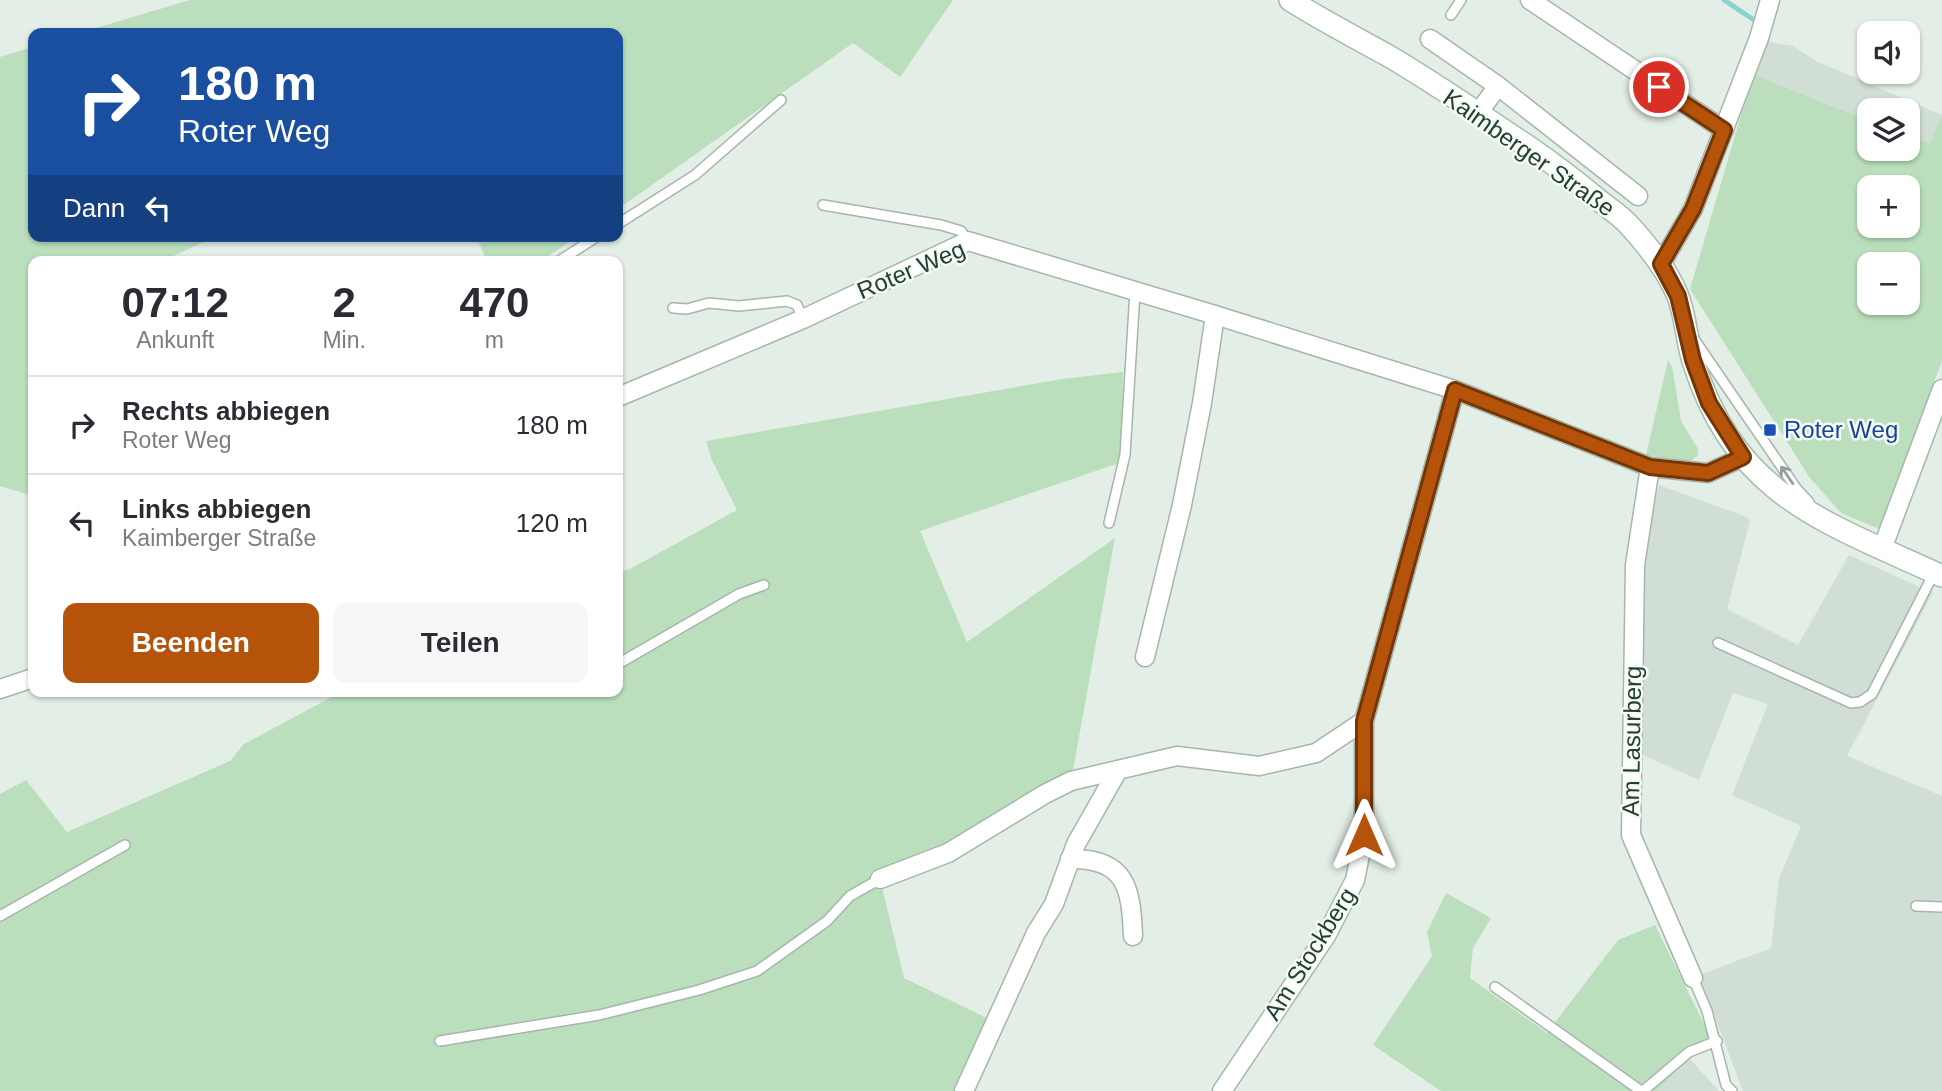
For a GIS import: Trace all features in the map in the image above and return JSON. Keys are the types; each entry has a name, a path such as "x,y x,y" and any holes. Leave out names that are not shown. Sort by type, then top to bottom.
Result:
{"main road":[{"name":"Kaimberger Straße","path":"1290,0 1387,55 1478,113 1558,167 1627,223 1661,264 1678,296 1693,360 1709,403 1743,457 1765,481 1832,527 1938,575"}],"street":[{"path":"1530,0 1724,130"},
{"path":"1661,264 1693,209 1770,0"},
{"path":"1430,39 1497,86 1638,196"},
{"path":"1478,113 1497,86"},
{"name":"Roter Weg","path":"623,395 803,319 968,241 1455,390 1650,467 1708,473 1743,457"},
{"path":"1145,657 1182,505 1202,403 1215,315"},
{"name":"Am Stockberg","path":"1222,1091 1326,936 1356,880 1364,835 1364,721 1455,390"},
{"path":"1882,549 1941,393"},
{"name":"Am Lasurberg","path":"1650,467 1635,565 1631,835 1693,978"},
{"path":"0,689 28,680"},
{"path":"880,879 948,853 1071,781 1177,756 1259,766 1316,752 1364,721"},
{"path":"964,1091 1036,933 1054,904 1076,844 1118,770"},
{"path":"1070,859 1102,864 1120,874 1127,887 1133,936"}],"lane":[{"path":"1451,15 1461,0"},
{"path":"623,221 695,175 781,100"},
{"path":"822,205 941,225 961,231 968,241"},
{"path":"567,256 589,242"},
{"path":"1109,523 1125,455 1135,291"},
{"path":"673,308 687,309 709,303 738,306 788,301 797,305 803,319"},
{"path":"1685,326 1796,488 1832,527"},
{"path":"1718,643 1852,703 1860,702 1872,694 1938,575"},
{"path":"623,661 738,594 764,585"},
{"path":"0,916 125,845"},
{"path":"440,1041 599,1015 699,990 757,971 827,921 850,896 880,879"},
{"path":"1916,906 1942,907"},
{"name":"Am Lasurberg","path":"1693,978 1717,1041 1726,1085 1732,1091"},
{"path":"1495,987 1642,1091 1689,1052 1717,1041"}],"shaded area":[{"path":"1765,41 1793,46 1816,61 1857,79 1857,84 1870,84 1902,98 1857,98 1857,116 1753,74"},
{"path":"1920,106 1942,115 1930,145 1920,141"},
{"path":"1659,485 1747,517 1750,521 1727,609 1798,645 1849,555 1933,593 1847,756 1942,796 1942,1091 1743,1091 1699,975 1771,948 1779,879 1801,826 1732,795 1768,704 1733,693 1699,780 1638,753 1641,564"},
{"path":"1689,1058 1719,1091 1657,1091"}],"green space":[{"path":"190,0 953,0 900,77 853,43 623,205 623,28 96,28"},
{"path":"28,49 28,242 204,242 173,256 28,256 28,494 0,486 0,57"},
{"path":"1753,74 1857,116 1857,161 1920,161 1920,140 1930,144 1942,115 1942,361 1879,529 1841,513 1810,478 1690,289"},
{"path":"479,242 569,242 548,256 485,256"},
{"path":"1668,360 1672,366 1681,421 1698,449 1698,455 1689,463 1646,455"},
{"path":"1123,372 1122,462 920,531 967,642 1115,538 1071,781 880,879 904,978 991,1020 957,1091 0,1091 0,794 26,780 67,832 230,761 244,744 332,697 623,697 623,571 737,510 712,460 706,441 1062,379"},
{"path":"1446,893 1491,918 1473,948 1470,978 1547,1033 1618,940 1655,925 1710,1036 1657,1091 1441,1091 1373,1045 1432,956 1427,932"}],"waterway":[{"path":"1724,0 1754,20"}],"place":[{"name":"Roter Weg","path":"1770,430"}],"route":[{"path":"1364,835 1364,721 1455,390 1650,467 1708,473 1743,457 1709,403 1693,360 1678,296 1661,264 1693,209 1724,130 1659,87"}]}
